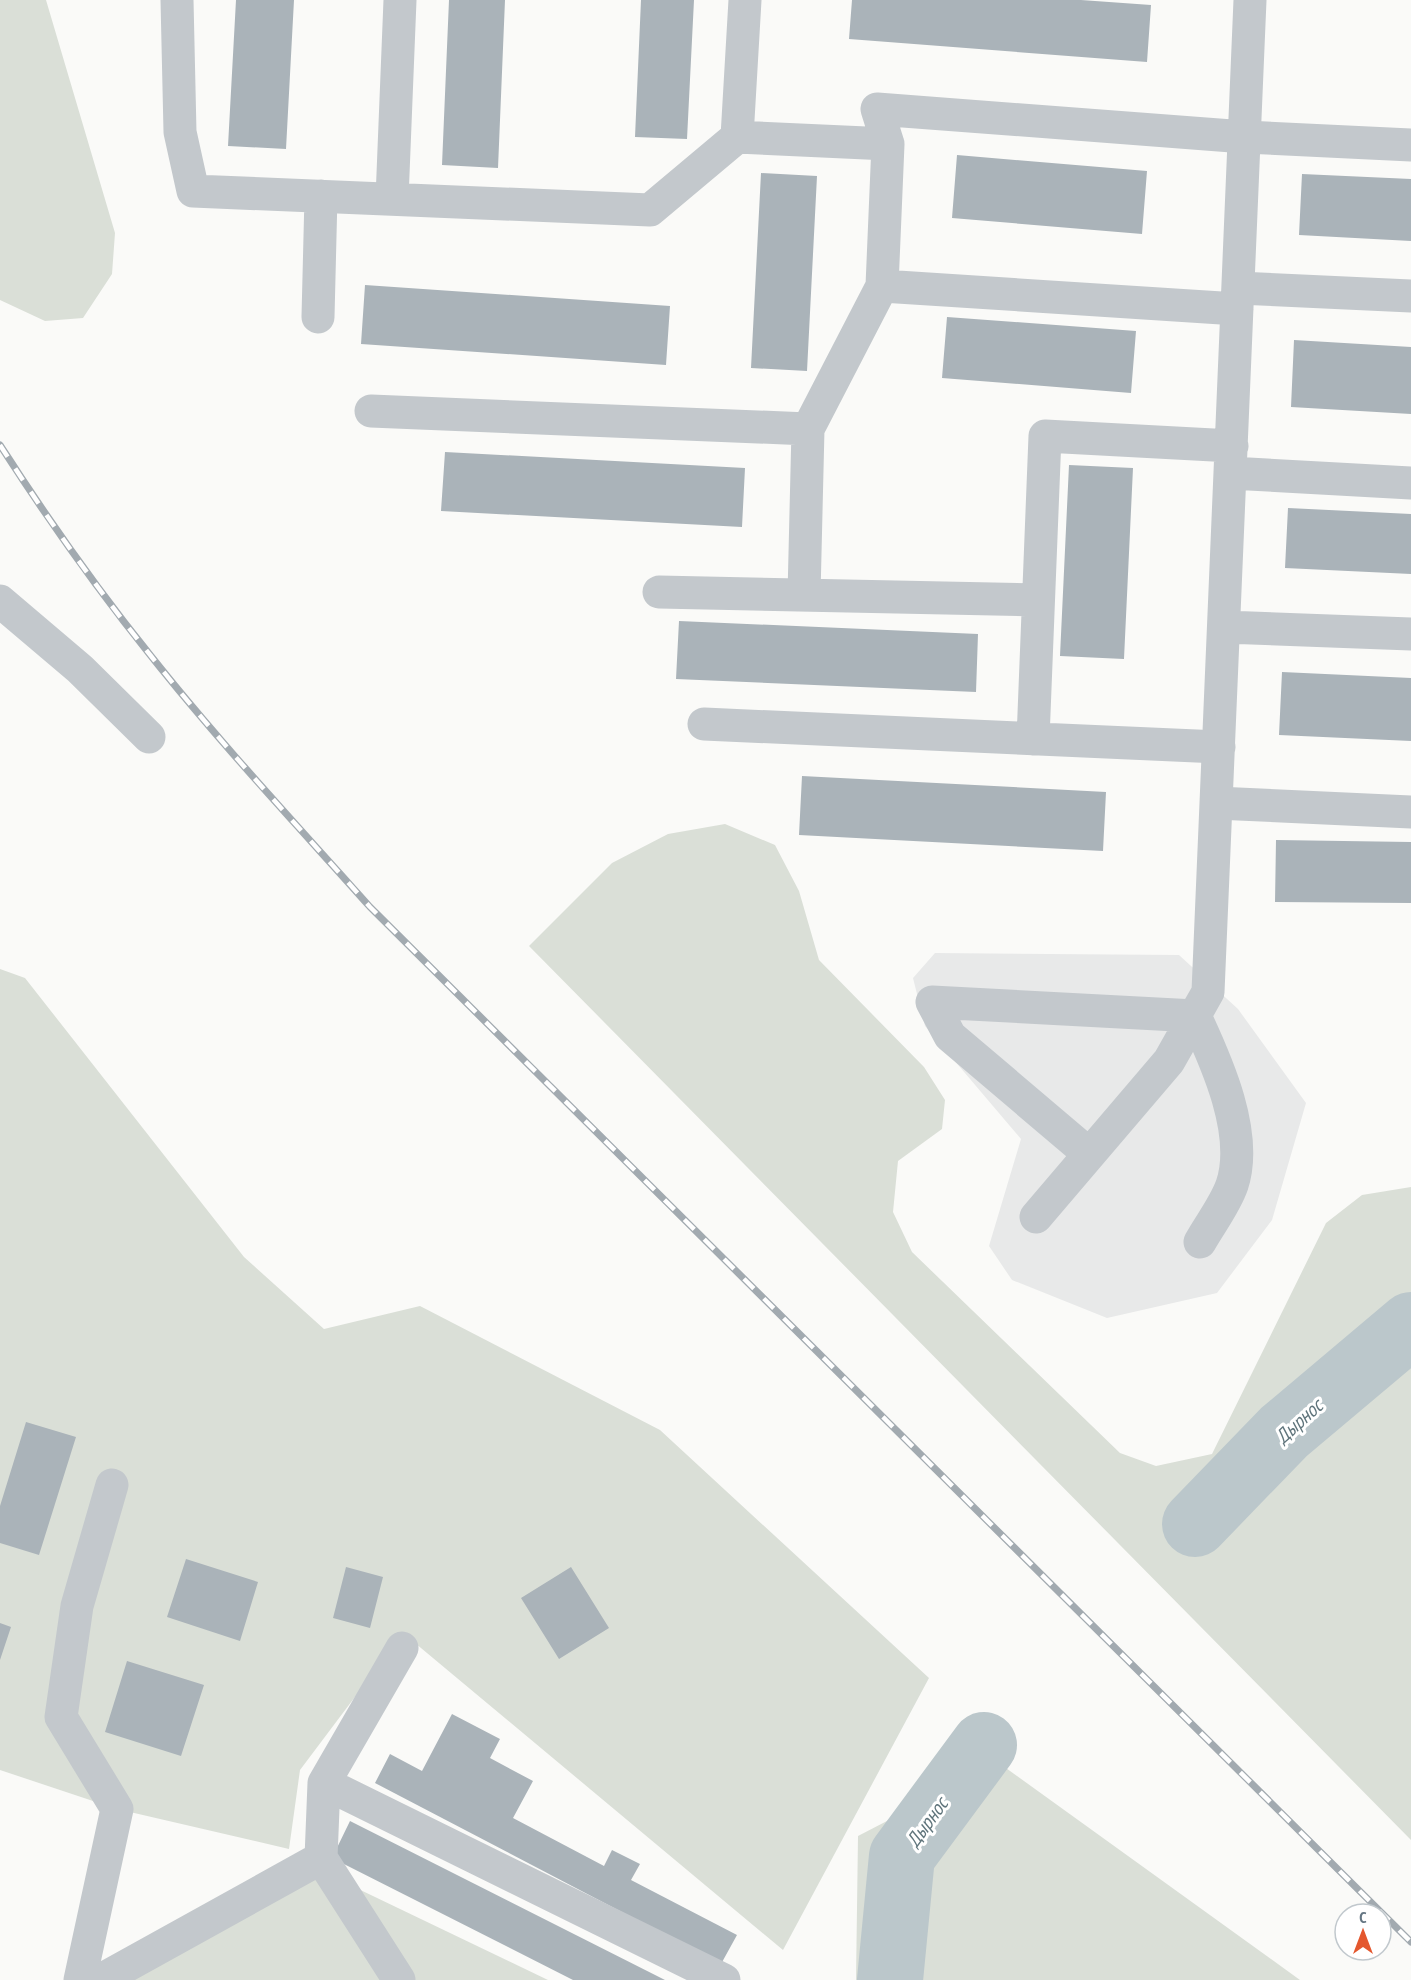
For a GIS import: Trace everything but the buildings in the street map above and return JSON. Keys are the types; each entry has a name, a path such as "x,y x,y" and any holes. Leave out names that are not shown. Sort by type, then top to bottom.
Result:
{"street":[{"path":"177,0 180,132 193,191 650,210 737,137 888,144"},
{"path":"392,199 400,0"},
{"path":"737,137 745,0"},
{"path":"1200,1242 1232,1186 1239,1147 1202,1004 1219,747 1250,0"},
{"path":"804,595 808,429 882,286 888,144 877,109 1245,137 1411,146"},
{"path":"318,317 321,196"},
{"path":"882,286 1238,298 1411,296"},
{"path":"371,411 808,429"},
{"path":"1033,739 1046,436 1411,483"},
{"path":"659,592 1038,600"},
{"path":"0,602 80,669 148,737"},
{"path":"1224,627 1411,634"},
{"path":"704,724 1219,747"},
{"path":"1216,803 1411,812"},
{"path":"1089,1154 950,1036 932,1002 1202,1004"},
{"path":"1035,1216 1169,1061 1202,1004"},
{"path":"80,1980 117,1809 61,1717 77,1606 112,1485"},
{"path":"399,1980 321,1858 324,1783 402,1648"},
{"path":"324,1783 724,1980"},
{"path":"101,1980 321,1858"}],"shaded area":[{"path":"0,0 46,0 115,233 112,274 83,318 45,321 0,300"},
{"path":"725,824 775,845 799,891 819,960 924,1067 945,1100 942,1129 898,1161 893,1212 912,1252 1120,1453 1156,1466 1212,1454 1326,1223 1362,1195 1411,1187 1411,1840 529,946 612,863 668,834"},
{"path":"935,953 1179,955 1238,1009 1306,1103 1272,1220 1217,1293 1107,1318 1012,1280 989,1246 1021,1139 925,1026 913,978"},
{"path":"0,969 25,978 244,1257 324,1329 420,1306 660,1430 929,1678 783,1950 403,1633 300,1770 289,1849 117,1809 0,1770"},
{"path":"999,1763 1300,1980 856,1980 858,1836"},
{"path":"300,1861 548,1980 110,1980"}],"waterway":[{"name":"Дырнос","path":"1195,1524 1284,1432 1411,1325"},
{"name":"Дырнос","path":"890,1980 902,1856 984,1745"}],"railway":[{"path":"0,445 73,553 151,656 231,752 370,907 1411,1942"}]}
